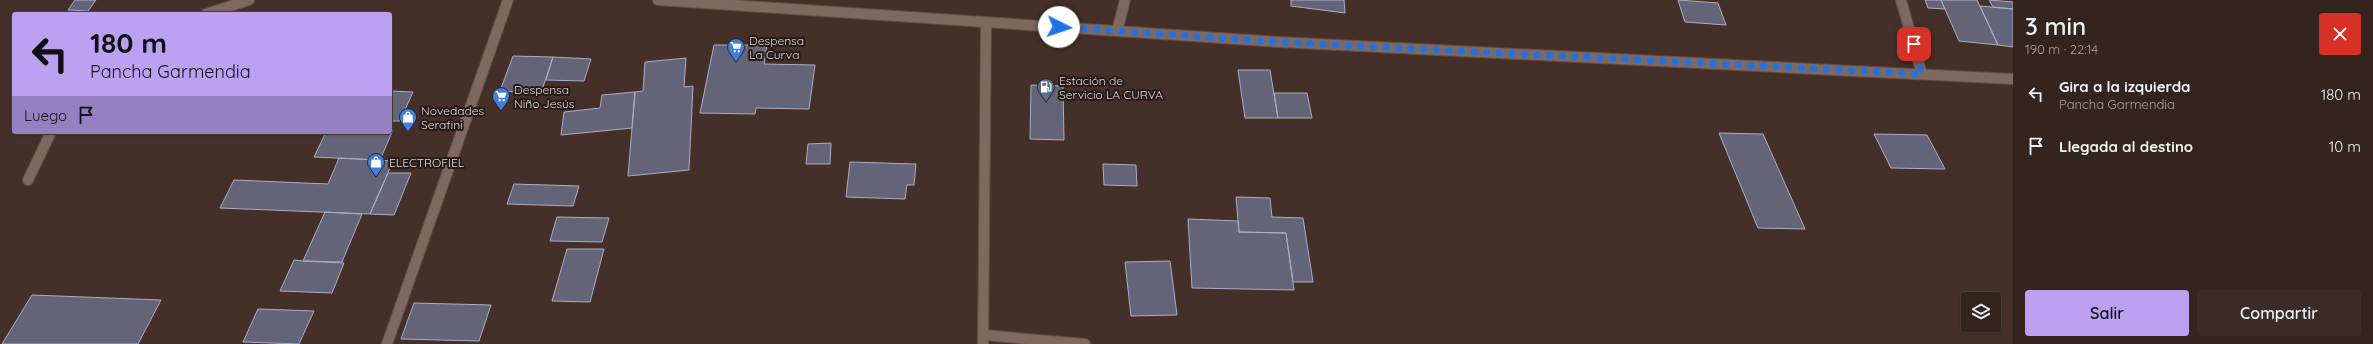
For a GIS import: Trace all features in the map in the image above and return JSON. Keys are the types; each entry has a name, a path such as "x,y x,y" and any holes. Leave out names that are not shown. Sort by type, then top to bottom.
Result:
{"street":[{"path":"212,12 249,0"},
{"path":"386,344 508,0"},
{"path":"658,0 759,3 986,22 1279,42 2013,78"},
{"path":"1117,31 1125,0"},
{"path":"1901,0 1922,74"},
{"path":"986,22 983,340 1085,344"},
{"path":"28,180 50,134"}],"building":[{"path":"75,0 96,0 88,11 68,10"},
{"path":"1291,0 1344,0 1345,13 1291,6"},
{"path":"1678,0 1718,3 1726,25 1685,22"},
{"path":"1925,0 1941,0 1945,9 1928,8"},
{"path":"1941,0 1977,0 1998,45 1959,41"},
{"path":"1989,0 2013,2 2013,9 1993,7"},
{"path":"1980,6 2013,9 2013,47 1998,45"},
{"path":"714,45 767,45 764,64 815,65 809,109 756,108 755,114 700,113"},
{"path":"513,56 553,57 541,93 500,91"},
{"path":"553,57 591,59 584,81 546,80"},
{"path":"686,58 684,87 693,86 689,170 628,176 635,92 643,91 645,62"},
{"path":"1238,70 1270,70 1278,118 1245,118"},
{"path":"1031,85 1063,86 1064,140 1030,139"},
{"path":"392,91 413,92 400,121 392,121"},
{"path":"635,92 632,128 561,135 564,112 600,108 602,95"},
{"path":"1274,93 1307,93 1312,118 1278,118"},
{"path":"1719,133 1763,134 1805,229 1758,228"},
{"path":"325,134 391,134 380,160 314,157"},
{"path":"1874,134 1927,135 1945,169 1891,168"},
{"path":"831,143 830,164 806,164 808,144"},
{"path":"339,158 393,161 370,214 220,208 234,180 328,184"},
{"path":"850,162 916,164 914,185 907,185 905,199 846,197"},
{"path":"1103,164 1136,165 1137,186 1104,185"},
{"path":"388,173 411,173 394,215 370,214"},
{"path":"514,184 579,186 573,206 507,204"},
{"path":"1236,197 1270,198 1272,217 1303,218 1313,282 1293,282 1286,233 1239,232"},
{"path":"325,212 362,214 342,262 303,261"},
{"path":"557,217 609,218 602,242 550,241"},
{"path":"1188,219 1238,221 1239,232 1286,233 1294,290 1192,288"},
{"path":"567,249 604,249 590,302 552,301"},
{"path":"294,260 344,263 332,293 280,291"},
{"path":"1170,261 1177,315 1131,316 1125,262"},
{"path":"32,295 161,300 138,344 2,344"},
{"path":"414,303 491,305 479,341 401,339"},
{"path":"258,309 314,311 299,344 243,342"}],"place":[{"name":"Despensa La Curva","path":"736,62"},
{"name":"Estación de Servicio LA CURVA","path":"1046,102"},
{"name":"Despensa Niño Jesús","path":"501,111"},
{"name":"Novedades Serafini","path":"408,132"},
{"name":"ELECTROFIEL","path":"376,177"}],"route":[{"path":"1059,27 1279,42 1922,74 1914,44"}]}
